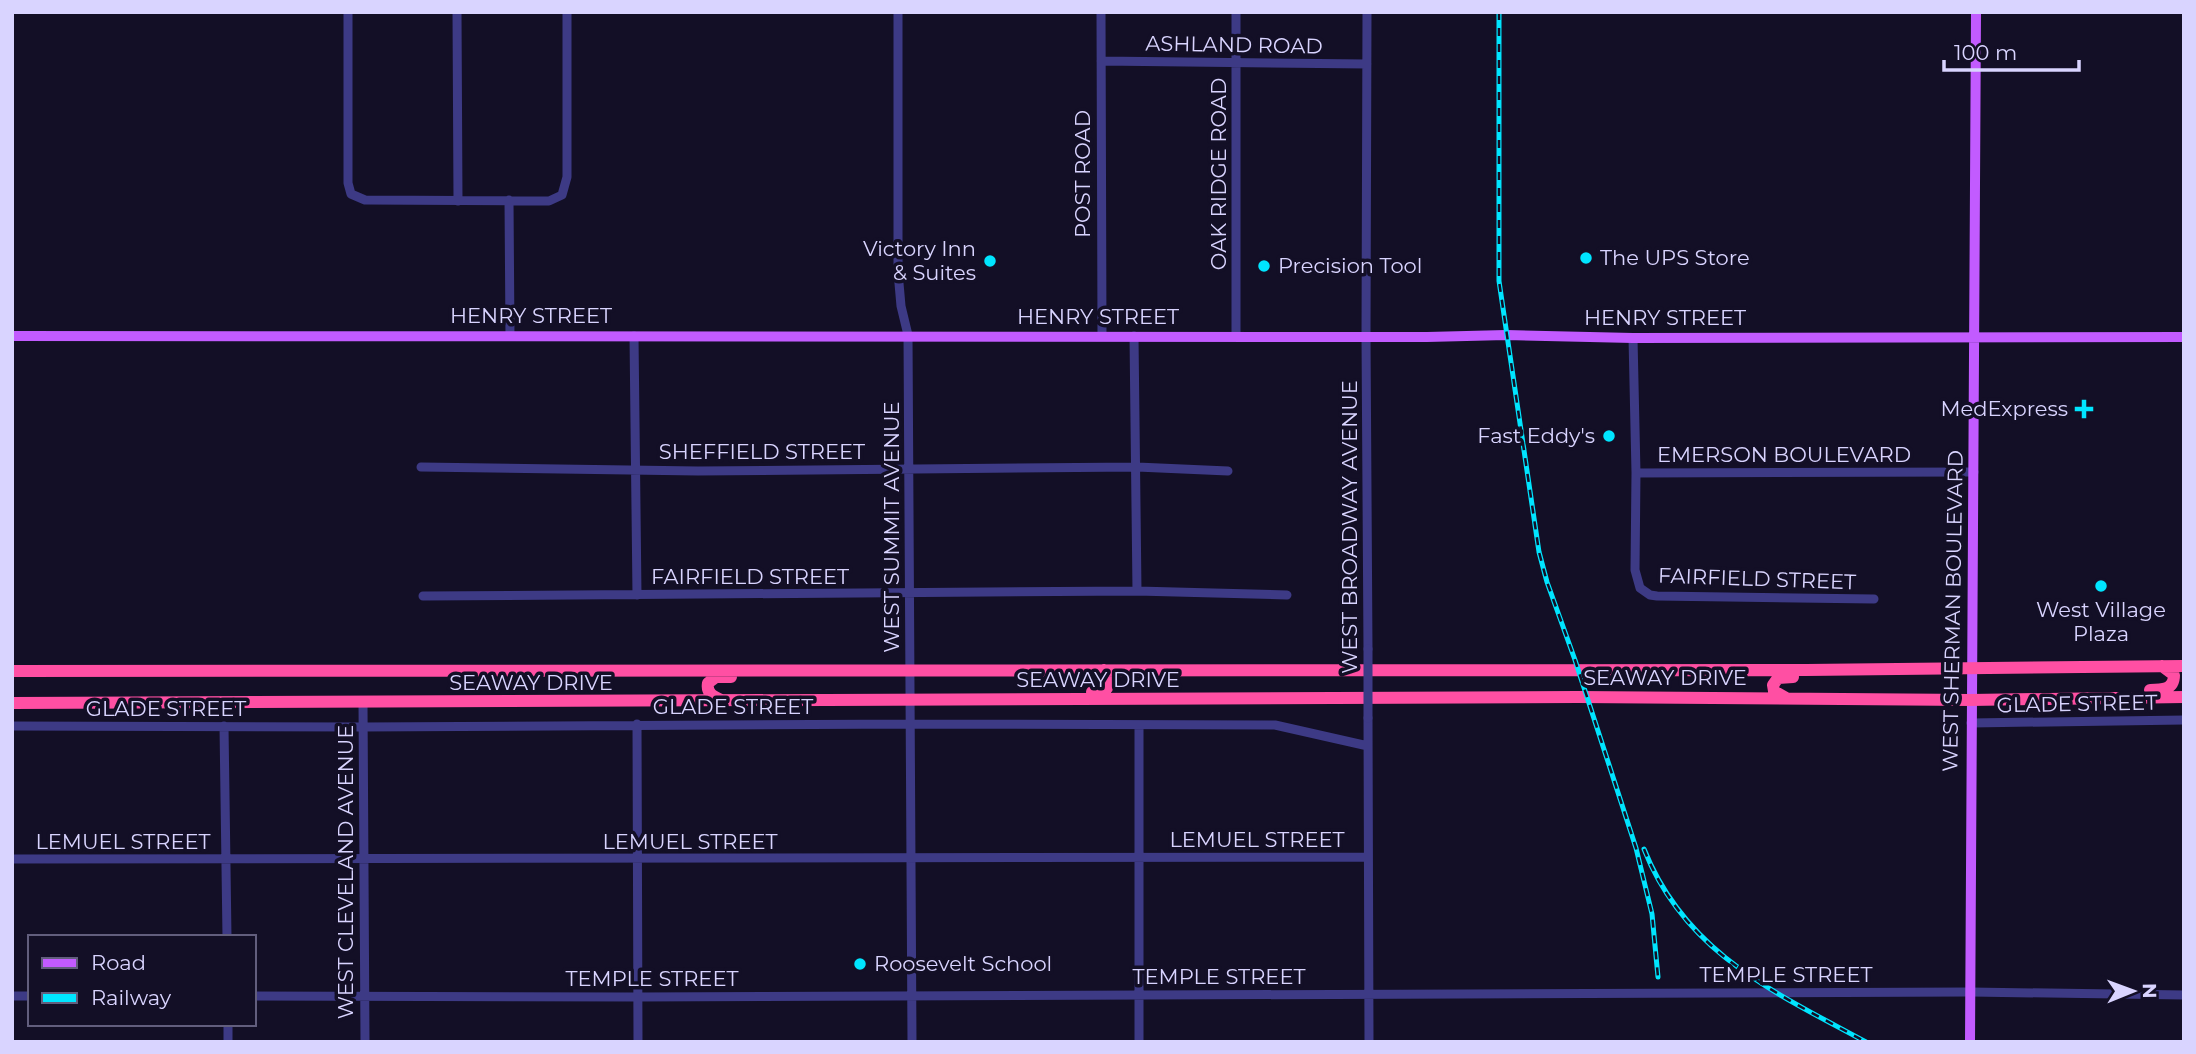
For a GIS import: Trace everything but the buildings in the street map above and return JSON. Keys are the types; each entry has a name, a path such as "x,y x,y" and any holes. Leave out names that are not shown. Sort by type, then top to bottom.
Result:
{"highway":[{"path":"1984,699 2005,692 2165,690 2171,687 2174,675 2162,666"},
{"name":"SEAWAY DRIVE","path":"12,671 1806,670 2184,666"},
{"path":"1787,698 1774,691 1773,685 1778,678 1932,675 1950,667"},
{"path":"725,701 709,693 707,688 712,679 858,676 881,670"},
{"path":"910,698 1102,692 1109,683 1104,670"},
{"name":"SEAWAY DRIVE","path":"12,704 910,698 2184,698"}],"main road":[{"name":"WEST SHERMAN BOULEVARD","path":"1970,1042 1976,12"},
{"name":"HENRY STREET","path":"12,336 2184,337"}],"street":[{"path":"348,12 348,183 351,194 365,200 458,201 550,201 562,195 566,187 567,12"},
{"path":"457,12 458,201"},
{"name":"WEST SUMMIT AVENUE","path":"898,12 898,272 901,306 908,335 910,468 912,1042"},
{"name":"POST ROAD","path":"1101,12 1102,336"},
{"name":"OAK RIDGE ROAD","path":"1236,12 1236,336"},
{"name":"WEST BROADWAY AVENUE","path":"1367,12 1369,1042"},
{"name":"ASHLAND ROAD","path":"1101,61 1367,64"},
{"path":"509,200 510,336"},
{"path":"635,335 637,595"},
{"path":"1134,336 1137,591"},
{"path":"1633,338 1636,473"},
{"name":"SHEFFIELD STREET","path":"421,467 698,471 1137,467 1228,471"},
{"name":"EMERSON BOULEVARD","path":"1636,473 1974,472"},
{"name":"FAIRFIELD STREET","path":"1636,473 1635,570 1640,588 1650,595 1874,600"},
{"name":"FAIRFIELD STREET","path":"423,596 1137,591 1287,596"},
{"name":"WEST CLEVELAND AVENUE","path":"363,703 365,1042"},
{"name":"GLADE STREET","path":"1971,723 2184,720"},
{"path":"637,724 638,1042"},
{"path":"1139,724 1139,1042"},
{"name":"GLADE STREET","path":"12,726 1275,725 1368,746"},
{"path":"224,726 227,935"},
{"name":"LEMUEL STREET","path":"12,859 1368,857"},
{"name":"TEMPLE STREET","path":"256,996 638,998 1970,992 2184,995"}],"railway":[{"path":"1499,12 1499,281 1539,552 1636,848 1652,914 1658,977"},
{"path":"1644,849 1662,885 1683,916 1708,943 1766,986 1866,1042"}],"place":[{"name":"The UPS Store","path":"1586,258"},
{"name":"Victory Inn & Suites","path":"990,261"},
{"name":"Precision Tool","path":"1264,266"},
{"name":"MedExpress","path":"2084,409"},
{"name":"Fast Eddy's","path":"1609,436"},
{"name":"West Village Plaza","path":"2101,586"},
{"name":"Roosevelt School","path":"860,964"}]}
